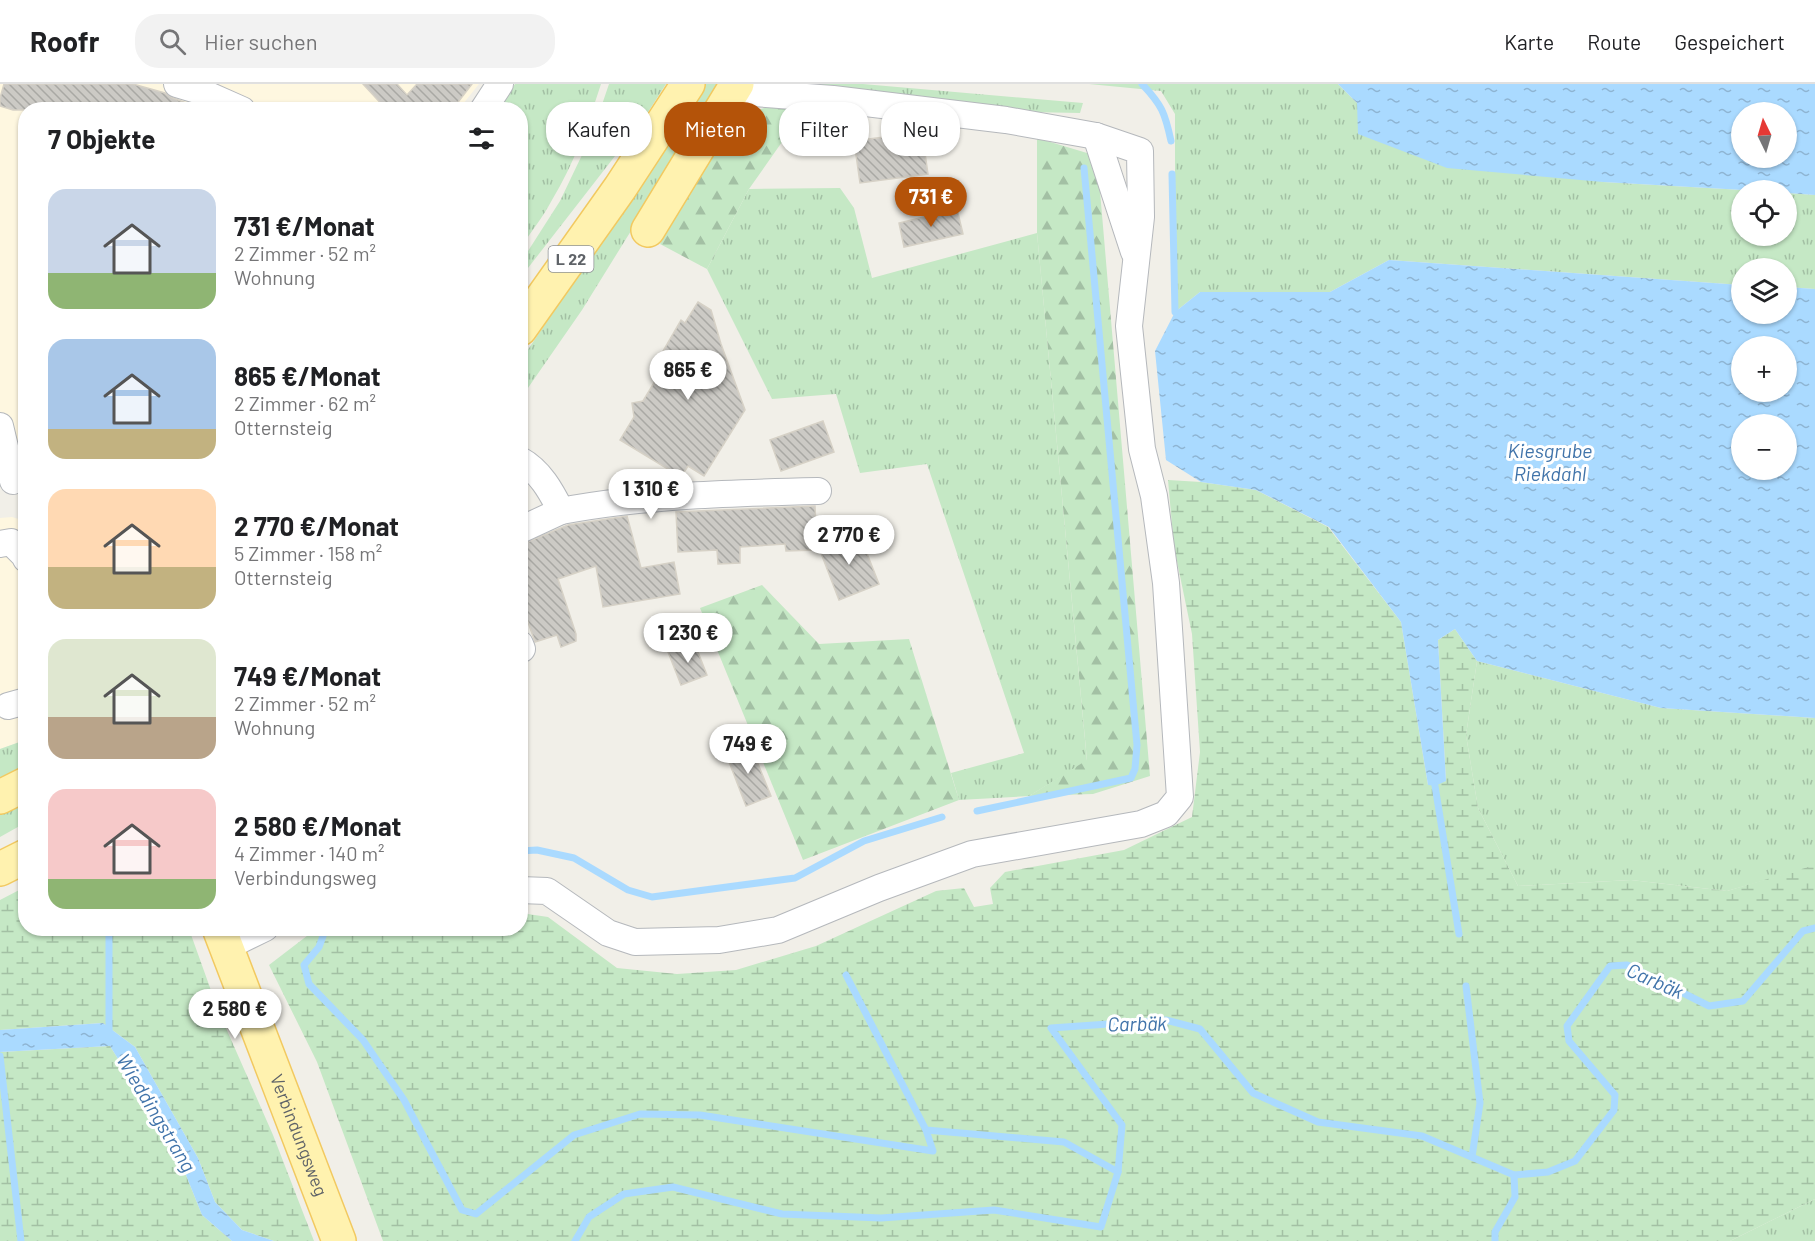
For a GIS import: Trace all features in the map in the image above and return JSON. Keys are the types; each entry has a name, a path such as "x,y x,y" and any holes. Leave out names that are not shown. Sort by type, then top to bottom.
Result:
{"main road":[{"name":"L 22","path":"528,318 620,188 688,84"},
{"path":"648,230 737,85"},
{"path":"0,797 18,788"},
{"path":"0,869 18,860"},
{"name":"Verbindungsweg","path":"222,938 339,1241"}],"street":[{"path":"177,84 224,102"},
{"path":"488,102 500,84"},
{"path":"528,890 547,891 608,933 635,942 719,940 778,930 879,888 972,854 1141,824 1166,814 1180,797 1166,583 1154,496 1142,449 1129,326 1141,217 1140,151 1096,136 1006,120 833,99 753,93 737,85"},
{"path":"1096,136 1136,260"},
{"path":"0,426 13,482"},
{"path":"528,464 550,489 561,511"},
{"path":"528,526 561,511 608,502 694,494 818,491"},
{"path":"0,544 11,542 18,549"}],"shaded area":[{"path":"0,84 479,84 465,102 18,102 18,445 0,449"},
{"path":"0,518 18,519 18,743 0,749"}],"green space":[{"path":"515,84 601,84 595,102 546,102 546,156 575,156 545,212 528,237 528,102 503,102"},
{"path":"609,84 666,84 652,106 652,102 603,102"},
{"path":"702,84 722,84 711,102 691,102"},
{"path":"789,84 863,84 1083,103 1080,113 980,111 960,108 960,102 916,102"},
{"path":"1089,84 1338,84 1357,103 1603,182 1731,189 1731,246 1797,246 1797,194 1815,195 1815,289 1797,288 1797,258 1731,258 1731,284 1389,260 1330,292 1200,292 1175,312 1175,114 1161,91"},
{"path":"767,107 779,108 779,146 749,189 707,269 660,244 712,156 767,156"},
{"path":"1037,138 1097,156 1150,776 1093,794 1029,796 1087,760 1037,233"},
{"path":"664,144 664,156 677,156 582,310 528,388 528,350"},
{"path":"581,156 615,156 528,268 528,251 560,201"},
{"path":"840,188 854,208 872,278 1037,233 1087,761 1029,796 959,800 951,773 1024,753 927,464 860,473 836,394 772,399 707,269 749,189"},
{"path":"1168,480 1256,490 1328,527 1401,622 1428,785 1446,781 1438,640 1455,629 1477,661 1466,735 1478,808 1518,886 1631,880 1727,891 1815,865 1815,1199 1730,1241 383,1241 317,1062 269,965 307,936 528,936 528,914 548,917 617,968 677,974 736,970 816,946 936,891 964,888 974,907 993,904 990,888 1005,872 1124,850 1192,817 1200,752 1192,634 1174,547"},
{"path":"762,585 819,644 909,639 959,800 803,860 700,608"},
{"path":"1477,661 1661,708 1815,718 1815,866 1727,891 1631,880 1518,886 1478,808 1466,735"},
{"path":"18,743 18,772 0,781 0,749"},
{"path":"18,801 18,827 0,837 0,810"},
{"path":"18,891 18,936 192,936 218,1010 273,1135 314,1241 274,1241 242,1230 215,1202 198,1158 135,1047 103,1023 0,1030 0,900"},
{"path":"110,1046 178,1155 202,1215 232,1241 0,1241 0,1052"},
{"path":"1815,1199 1815,1241 1730,1241"}],"water":[{"path":"1338,84 1815,84 1815,195 1797,194 1797,180 1731,180 1731,189 1603,182 1447,168 1358,134 1357,103"},
{"name":"Kiesgrube Riekdahl","path":"1389,260 1731,284 1731,324 1797,324 1797,288 1815,289 1815,718 1661,708 1477,661 1455,629 1438,640 1446,781 1435,786 1428,785 1401,622 1329,527 1256,490 1201,482 1166,460 1155,351 1175,312 1200,292 1330,292"},
{"name":"Wieddingstrang","path":"103,1023 135,1047 198,1158 215,1202 242,1230 274,1241 232,1241 202,1215 178,1155 110,1046 0,1052 0,1030"}],"building":[{"path":"4,84 133,84 165,93 184,102 18,102 18,110 13,110 0,106"},
{"path":"363,84 397,84 407,95 417,84 472,84 458,102 380,102"},
{"path":"881,137 881,156 925,156 928,174 860,183 856,156 869,156 869,139"},
{"path":"957,209 963,234 904,247 899,223"},
{"path":"698,302 711,310 745,410 704,476 688,466 681,477 620,440 634,417 632,403 643,401 666,363 659,358 681,320 685,323"},
{"path":"823,421 834,452 781,471 770,440"},
{"path":"815,506 817,550 786,551 785,544 740,547 740,563 718,564 717,550 678,552 676,512"},
{"path":"627,516 641,568 674,562 680,594 603,607 596,566 558,579 576,634 576,641 561,647 557,635 535,642 528,622 528,542 568,525"},
{"path":"859,533 879,584 839,600 819,548"},
{"path":"694,642 707,675 681,685 668,652"},
{"path":"750,744 771,796 746,806 726,754"}],"waterway":[{"path":"1142,84 1162,110 1171,141"},
{"path":"977,811 1131,778 1135,769 1137,745 1084,168"},
{"path":"1172,174 1175,312"},
{"path":"1435,786 1459,934"},
{"path":"528,851 537,850 574,858 628,890 652,897 795,878 864,841 942,817"},
{"name":"Carbäk","path":"575,1241 589,1217 624,1194 673,1187 782,1214 881,1218 994,1210 1101,1227 1118,1172 1122,1125 1051,1028 1166,1020 1200,1029 1253,1093 1318,1122 1422,1136 1514,1175 1548,1172 1575,1161 1614,1110 1615,1095 1569,1041 1567,1026 1610,966 1627,965 1709,1006 1743,1001 1803,931 1815,928"},
{"path":"109,936 109,1036"},
{"path":"323,936 319,947 304,965 309,984 363,1040 404,1100 462,1210 476,1214 574,1135 640,1114 700,1115 933,1151 926,1130"},
{"path":"846,975 926,1130 1064,1142 1118,1172"},
{"path":"1466,986 1480,1103 1472,1157"},
{"path":"0,1056 21,1241"},
{"path":"1495,1241 1495,1232 1515,1197 1514,1175"}]}
